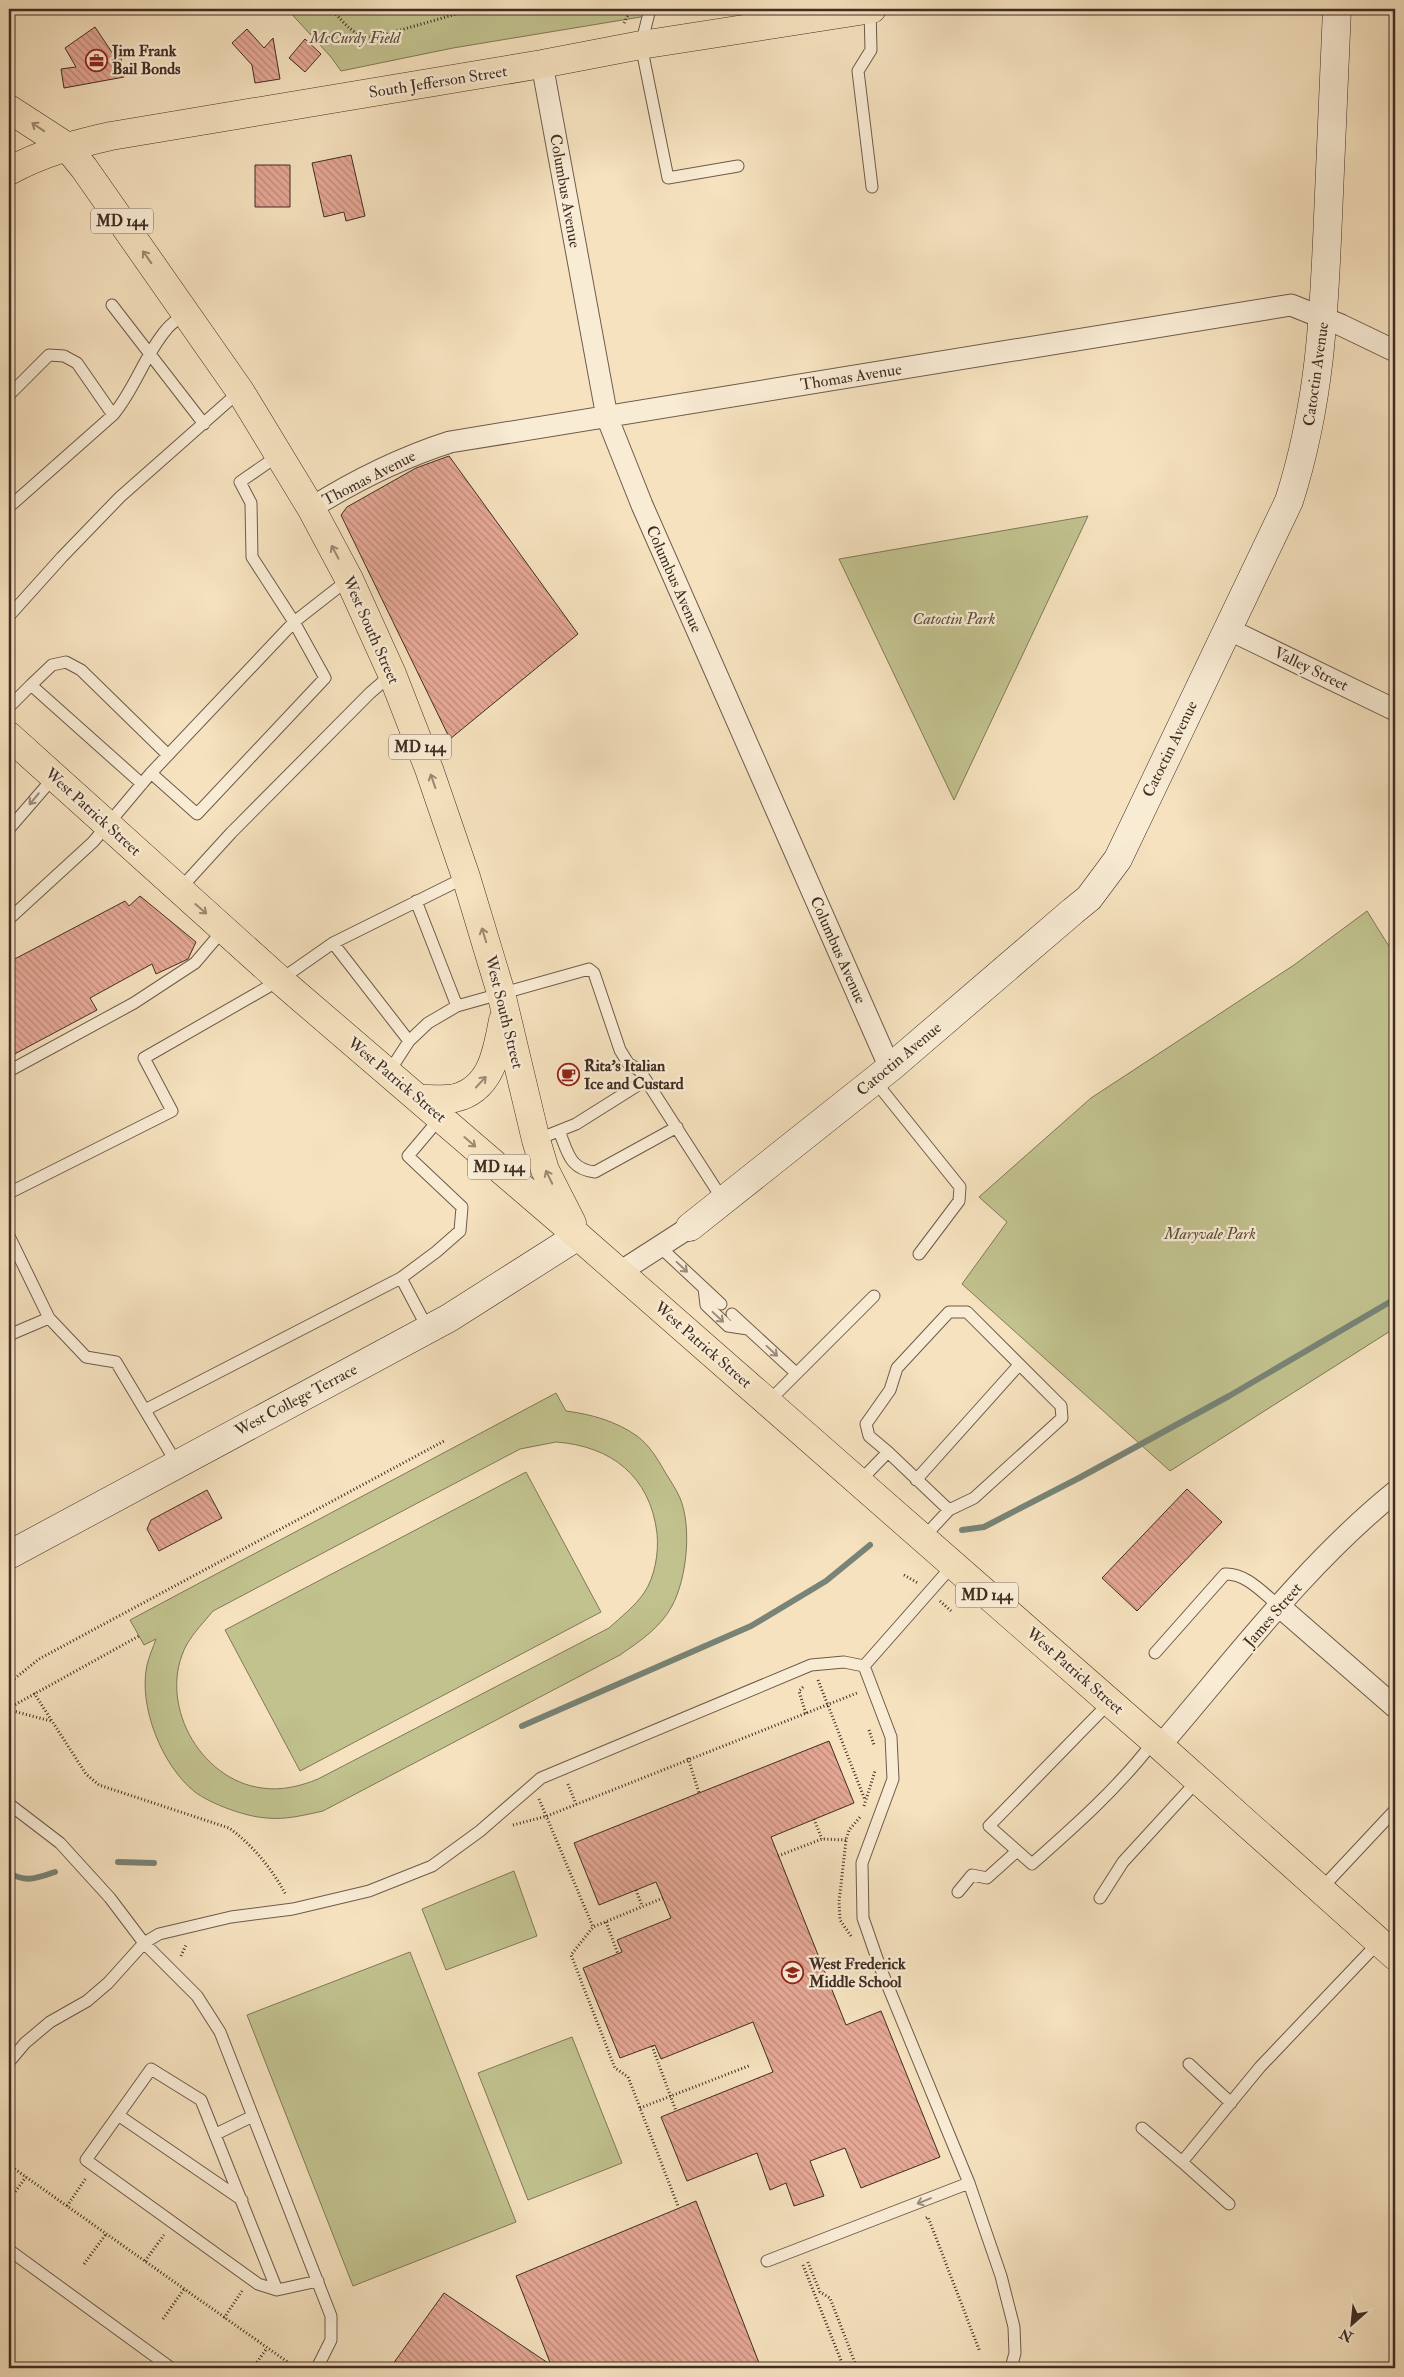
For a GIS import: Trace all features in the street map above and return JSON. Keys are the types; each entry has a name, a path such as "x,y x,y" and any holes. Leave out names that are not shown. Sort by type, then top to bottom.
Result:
{"main road":[{"name":"South Jefferson Street","path":"9,171 32,158 66,146 111,136 542,64 758,22 871,9"},
{"name":"West South Street","path":"9,109 66,146 186,312 240,391 311,508 349,579 392,674 429,768 466,878 547,1135 545,1170 578,1236"},
{"name":"West Patrick Street","path":"9,736 280,980 620,1272 1110,1702 1387,1949"},
{"path":"420,1099 454,1098 476,1088 484,1080 496,1057 503,1000"}],"street":[{"name":"Catoctin Avenue","path":"620,1272 690,1227 882,1074 1089,898 1118,859 1289,500 1307,442 1317,386 1324,317 1337,9"},
{"name":"Columbus Avenue","path":"542,64 607,417 642,505 882,1074"},
{"name":"Thomas Avenue","path":"311,508 341,489 409,455 450,442 1291,305 1324,317 1395,351"},
{"name":"Valley Street","path":"1228,629 1395,710"},
{"name":"West College Terrace","path":"9,1555 428,1329 578,1236"},
{"name":"James Street","path":"1157,1744 1333,1548 1395,1492"},
{"path":"1279,1606 1395,1707"}],"lane":[{"path":"650,9 641,45 668,178 738,166"},
{"path":"871,9 871,50 858,71 872,187"},
{"path":"112,305 204,424"},
{"path":"9,507 113,415 124,403 149,353 166,328 186,312"},
{"path":"9,395 49,355 64,356 77,363 113,415"},
{"path":"9,616 120,497 240,391"},
{"path":"151,773 197,814 325,678 294,622 252,557 251,503 240,482 279,455"},
{"path":"9,919 93,842 151,773 294,622 349,579"},
{"path":"9,707 52,665 66,662 81,670 168,755"},
{"path":"179,890 231,833 370,692 392,674"},
{"path":"31,685 142,784"},
{"path":"9,829 54,777"},
{"path":"9,1193 172,1112 144,1058 280,980 333,943 466,878"},
{"path":"416,901 457,1006"},
{"path":"9,1071 134,1003 195,963 224,929"},
{"path":"333,943 409,1041"},
{"path":"389,1072 409,1041 428,1023 457,1006 503,1000 589,969 594,973 620,1050 628,1063 640,1071 723,1200"},
{"path":"882,1074 960,1187 959,1201 919,1254"},
{"path":"646,1080 576,1124 547,1135 572,1163 583,1171 595,1172 677,1127"},
{"path":"145,1410 400,1278 436,1252 460,1230 462,1207 408,1156 441,1117"},
{"path":"9,1236 50,1318 86,1357 116,1362 177,1464"},
{"path":"660,1247 721,1304"},
{"path":"400,1278 428,1329"},
{"path":"704,1288 706,1305 728,1326 748,1329"},
{"path":"768,1402 874,1296"},
{"path":"922,1538 949,1510 974,1498 1062,1418 1062,1406 967,1312 949,1312 897,1368 890,1390 866,1424 869,1436 949,1510"},
{"path":"732,1314 796,1373"},
{"path":"9,1335 50,1318"},
{"path":"916,1480 1020,1365"},
{"path":"859,1482 888,1452"},
{"path":"864,1666 953,1565"},
{"path":"1155,1653 1225,1574 1235,1573 1245,1578 1279,1606"},
{"path":"9,2062 25,2043 50,2022 87,2001 108,1983 144,1943 159,1934 231,1918 293,1909 369,1891 432,1866 480,1831 541,1778 811,1665 844,1662 864,1666"},
{"path":"864,1666 891,1737 893,1779 862,1863 863,1918 880,1967 969,2183 1001,2276 1014,2327 1015,2353 1011,2368"},
{"path":"1110,1702 989,1826 1032,1864 1079,1823 1157,1744"},
{"path":"1100,1898 1123,1862 1198,1780"},
{"path":"9,1804 60,1843 110,1898 144,1943 197,1996 220,2032 331,2316 331,2340 317,2368"},
{"path":"1321,1889 1395,1810"},
{"path":"958,1892 972,1875 987,1878 1017,1851"},
{"path":"1182,2162 1260,2067 1387,1949"},
{"path":"1189,2064 1232,2103"},
{"path":"278,2290 201,2100 151,2069 86,2160 258,2284 278,2290 318,2281"},
{"path":"118,2115 242,2200"},
{"path":"216,2134 254,2116"},
{"path":"1142,2128 1229,2204"},
{"path":"767,2261 969,2183"},
{"path":"9,2250 170,2368"}],"path":[{"path":"331,9 357,35 366,37 376,37 474,9"},
{"path":"624,23 631,9"},
{"path":"9,1683 39,1659 444,1441"},
{"path":"9,1709 34,1693 139,1636"},
{"path":"806,1714 799,1691 803,1686 825,1677"},
{"path":"818,1680 866,1800"},
{"path":"854,1687 860,1702"},
{"path":"34,1693 86,1774 99,1785 229,1828 244,1838 278,1881 293,1909"},
{"path":"512,1825 547,1816 688,1758 857,1693"},
{"path":"9,1709 52,1721"},
{"path":"866,1721 875,1749"},
{"path":"688,1758 699,1793"},
{"path":"853,1938 840,1920 839,1902 846,1840 849,1830 861,1817 877,1763"},
{"path":"537,1796 593,1927"},
{"path":"814,1820 822,1838"},
{"path":"778,1856 822,1838 846,1840"},
{"path":"636,1890 642,1906"},
{"path":"663,1898 593,1927 571,1955 614,2068 628,2077 678,2206"},
{"path":"606,1922 618,1954"},
{"path":"181,1956 187,1943"},
{"path":"652,2046 676,2111"},
{"path":"640,2108 751,2065"},
{"path":"9,2165 296,2368"},
{"path":"67,2206 89,2174"},
{"path":"9,2200 26,2177"},
{"path":"919,2220 928,2217 980,2352"},
{"path":"145,2261 167,2230"},
{"path":"84,2264 106,2234"},
{"path":"794,2268 818,2259"},
{"path":"808,2262 820,2292 830,2298 857,2368"},
{"path":"803,2265 844,2368"},
{"path":"224,2318 245,2287"},
{"path":"163,2319 184,2289"},
{"path":"253,2368 267,2348"}],"green space":[{"name":"McCurdy Field","path":"287,9 689,9 453,48 341,71 331,57"},
{"name":"Catoctin Park","path":"1088,516 954,800 839,559"},
{"name":"Maryvale Park","path":"1367,911 1395,956 1395,1328 1170,1471 962,1284 1007,1222 979,1197 1091,1098 1294,965"},
{"path":"556,1393 566,1411 612,1422 642,1440 653,1452 673,1485 684,1510 687,1538 686,1552 677,1595 662,1621 642,1639 620,1655 323,1811 302,1816 274,1818 259,1817 239,1812 202,1797 183,1781 172,1767 155,1734 146,1698 145,1681 147,1665 156,1639 144,1645 130,1620","holes":["556,1442 594,1450 610,1458 636,1480 646,1495 653,1513 657,1533 655,1564 648,1587 628,1611 609,1628 305,1784 269,1789 239,1782 219,1770 202,1754 189,1734 180,1713 177,1689 179,1666 187,1644 213,1611 520,1449"]},
{"path":"526,1472 601,1612 300,1771 225,1630"},
{"path":"514,1871 537,1936 446,1970 422,1909"},
{"path":"410,1952 516,2222 353,2286 247,2015"},
{"path":"572,2037 622,2163 528,2200 478,2073"}],"building":[{"name":"Jim Frank Bail Bonds","path":"95,27 113,54 120,52 124,77 64,88 61,69 76,67 65,48"},
{"path":"247,29 264,48 273,38 280,79 255,83 252,65 232,43"},
{"path":"305,39 321,54 305,72 289,58"},
{"path":"351,155 365,216 346,221 344,212 324,217 312,163"},
{"path":"255,165 290,165 290,207 255,207"},
{"path":"449,456 578,634 450,739 341,515 347,507 416,468"},
{"path":"140,896 196,942 188,959 156,974 152,964 90,998 97,1010 9,1057 9,962 125,901 129,906"},
{"path":"1187,1489 1222,1522 1137,1611 1102,1578"},
{"path":"207,1490 222,1518 159,1551 147,1529 151,1520"},
{"path":"829,1741 854,1803 771,1837 846,2025 881,2011 940,2157 861,2188 845,2148 810,2161 824,2196 794,2206 786,2183 770,2190 757,2153 687,2181 661,2117 773,2072 753,2022 661,2059 655,2045 620,2058 583,1968 622,1952 617,1940 671,1918 656,1882 599,1905 574,1843"},
{"path":"696,2201 761,2368 390,2368 444,2293 551,2365 516,2276"}],"waterway":[{"path":"962,1530 984,1527 1079,1478 1229,1396 1395,1299"},
{"path":"522,1726 751,1626 826,1581 870,1545"},
{"path":"118,1862 154,1863"},
{"path":"9,1873 26,1879 37,1878 55,1872"}],"place":[{"name":"Jim Frank Bail Bonds","path":"96,60"},
{"name":"Rita's Italian Ice and Custard","path":"568,1075"},
{"name":"West Frederick Middle School","path":"793,1973"}]}
